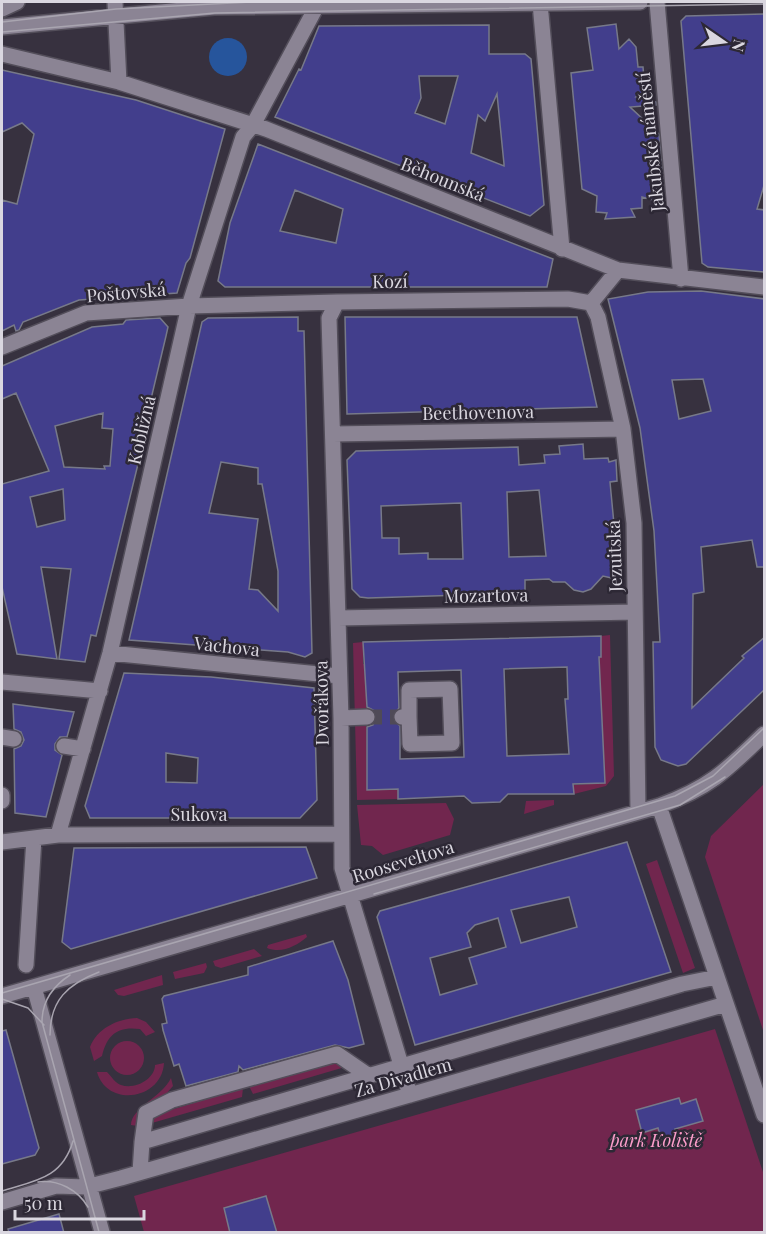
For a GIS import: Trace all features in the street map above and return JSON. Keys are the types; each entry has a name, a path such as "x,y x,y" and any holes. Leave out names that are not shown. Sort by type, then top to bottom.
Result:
{"street":[{"path":"2,9 17,2"},
{"path":"2,27 116,8 640,2"},
{"name":"Jakubské náměstí","path":"657,2 681,279"},
{"path":"540,3 562,249"},
{"name":"Kobližná","path":"58,835 110,653 189,306 243,137 253,125 322,4"},
{"path":"116,8 119,82"},
{"name":"Běhounská","path":"2,54 119,82 253,125 618,270 765,287"},
{"path":"97,93 100,78"},
{"path":"591,303 618,270"},
{"name":"Kozí","path":"189,306 568,299 591,303"},
{"name":"Dvořákova","path":"337,302 329,318 338,618 342,868 410,1095"},
{"name":"Jezuitská","path":"591,303 598,317 623,429 634,523 640,807 638,812"},
{"name":"Poštovská","path":"2,347 86,313 189,306"},
{"name":"Beethovenova","path":"333,434 623,429"},
{"name":"Mozartova","path":"338,618 635,612"},
{"name":"Vachova","path":"110,653 339,676"},
{"path":"2,682 100,691"},
{"path":"450,689 452,743 410,744 405,716 409,690 450,689"},
{"path":"340,718 367,717"},
{"name":"Rooseveltova","path":"2,996 659,806 687,796 715,780 765,734"},
{"path":"64,746 83,749"},
{"path":"2,795 2,801"},
{"path":"659,806 765,1115"},
{"name":"Sukova","path":"58,835 341,834"},
{"path":"2,842 58,835"},
{"path":"26,965 34,838"},
{"path":"142,1142 682,984 717,977"},
{"path":"34,987 102,1233"},
{"name":"Za Divadlem","path":"2,1202 56,1186 89,1186 726,1005"},
{"path":"140,1172 146,1113 172,1100 337,1054 369,1076"}],"green space":[{"path":"610,635 614,776 606,786 574,794 573,785 605,783 599,657 601,657 601,636"},
{"path":"363,642 363,664 366,664 367,789 398,789 398,799 357,800 353,643"},
{"path":"764,784 764,1033 705,857 711,836"},
{"path":"554,800 554,805 524,814 526,801"},
{"path":"446,803 454,819 450,835 383,855 372,846 361,845 357,805"},
{"path":"657,860 695,968 683,973 646,864"},
{"path":"306,934 307,937 288,948 273,950 267,948 268,945"},
{"path":"254,949 262,956 221,968 215,966 213,961"},
{"path":"206,963 204,973 175,979 173,972"},
{"path":"162,975 163,985 124,996 118,995 114,990"},
{"path":"137,1018 146,1022 155,1032 146,1036 140,1029 119,1031 110,1037 102,1056 94,1061 90,1047 102,1030 122,1020"},
{"name":"park Koliště","path":"715,1029 764,1175 764,1232 144,1232 134,1196"},
{"path":"127,1041 139,1046 144,1058 139,1070 127,1075 115,1070 110,1058 115,1046"},
{"path":"331,1062 345,1067 253,1094 249,1086"},
{"path":"164,1063 161,1075 154,1085 145,1092 133,1095 122,1095 111,1091 97,1072 107,1072 115,1082 132,1086 148,1079 155,1065"},
{"path":"171,1078 173,1086 138,1126 131,1125 136,1113 167,1085"},
{"path":"243,1088 242,1097 152,1123 154,1115"}],"water":[{"path":"228,38 242,43 247,57 242,71 228,76 214,71 209,57 214,43"}],"building":[{"path":"765,14 765,182 757,209 765,210 765,272 708,267 702,263 681,21 686,16"},
{"path":"616,24 619,49 629,39 636,47 638,67 643,67 645,91 636,97 656,102 656,105 630,107 659,134 664,193 657,186 653,200 642,197 642,208 631,209 635,217 605,219 607,213 596,212 597,196 582,189 571,73 593,70 587,28"},
{"path":"489,25 489,54 525,54 531,59 544,205 530,216 275,117 299,69 301,70 319,26","holes":["419,76 458,76 445,124 415,113 421,98","497,94 504,164 504,166 471,153 478,115 485,121"]},
{"path":"2,70 136,100 225,129 190,258 186,263 177,293 79,300 23,322 19,330 16,331 14,325 2,331 2,200 17,204 34,134 22,123 2,132"},
{"path":"258,144 553,259 547,287 225,287 218,281 230,223","holes":["295,190 343,209 336,243 280,231"]},
{"path":"701,291 765,299 765,567 757,567 752,540 701,547 704,592 693,594 692,708 744,658 742,656 765,637 765,689 686,764 678,766 661,760 655,747 653,642 660,642 654,531 640,428 608,299 648,292","holes":["703,379 711,411 679,419 672,380"]},
{"path":"298,317 298,331 304,331 312,653 305,657 288,652 129,640 202,322 208,318","holes":["221,462 258,468 258,484 262,484 278,571 278,611 258,590 249,589 258,519 209,513"]},
{"path":"345,317 577,317 597,407 347,414"},
{"path":"160,318 168,327 151,399 148,398 139,460 96,636 91,635 85,662 59,659 71,569 41,567 57,659 17,654 2,587 2,484 49,471 16,393 2,399 2,366 92,327 123,324 126,320","holes":["103,413 102,428 113,429 110,466 104,466 105,469 64,467 55,426","63,489 65,520 37,527 30,497"]},
{"path":"583,444 584,459 608,458 609,462 616,460 617,481 610,482 617,556 616,579 603,576 591,589 583,592 574,590 565,582 553,582 549,579 525,580 525,593 368,598 360,597 352,589 347,460 356,451 518,447 519,465 545,463 544,455 560,454 559,446","holes":["539,490 546,556 509,557 507,492","461,503 463,559 428,559 428,553 399,554 399,538 382,538 381,506"]},
{"path":"601,636 601,657 599,657 605,783 573,784 574,794 508,794 500,802 472,803 464,796 398,799 398,789 367,790 367,727 373,725 377,717 375,711 367,707 363,642","holes":["567,667 568,699 565,699 569,754 507,756 504,669","461,670 464,757 400,759 400,726 392,718 399,708 398,672"]},
{"path":"124,673 211,677 314,688 317,800 300,818 90,818 85,806","holes":["166,753 198,758 197,783 166,782"]},
{"path":"13,704 74,712 67,737 60,737 55,744 55,750 62,755 46,817 15,813 14,749 21,746 24,740 21,732 14,729"},
{"path":"627,842 671,972 415,1045 377,917 380,911","holes":["569,897 577,927 521,943 511,910","498,918 506,947 469,958 477,984 440,995 430,958 471,947 467,933 475,925"]},
{"path":"306,847 317,878 71,949 62,942 74,848"},
{"path":"333,941 348,980 364,1044 349,1048 335,1045 243,1070 239,1066 238,1072 186,1086 179,1064 174,1066 163,1030 162,1024 167,1023 162,999 164,996 248,975 248,967"},
{"path":"6,1030 39,1148 35,1155 2,1164 2,1031"},
{"path":"679,1098 681,1104 696,1099 703,1121 675,1129 678,1138 662,1142 658,1128 642,1133 636,1110"},
{"path":"266,1196 277,1233 230,1233 224,1208"},
{"path":"59,1214 64,1233 9,1233 8,1229"}],"tunnel":[{"path":"367,717 402,717"}],"tram line":[{"path":"2,22 116,9 251,2"},
{"path":"2,32 215,13 764,4"},
{"path":"2,993 675,796 713,776 764,728"},
{"path":"374,894 680,805 725,777"},
{"path":"50,1035 53,1012 63,995 78,982 99,972"},
{"path":"70,975 58,984 46,1001 42,1022 99,1232"},
{"path":"2,999 28,1008 44,1025"},
{"path":"2,1191 36,1181 54,1171 68,1154 73,1141"},
{"path":"38,1182 53,1182 67,1187 88,1207"}]}
